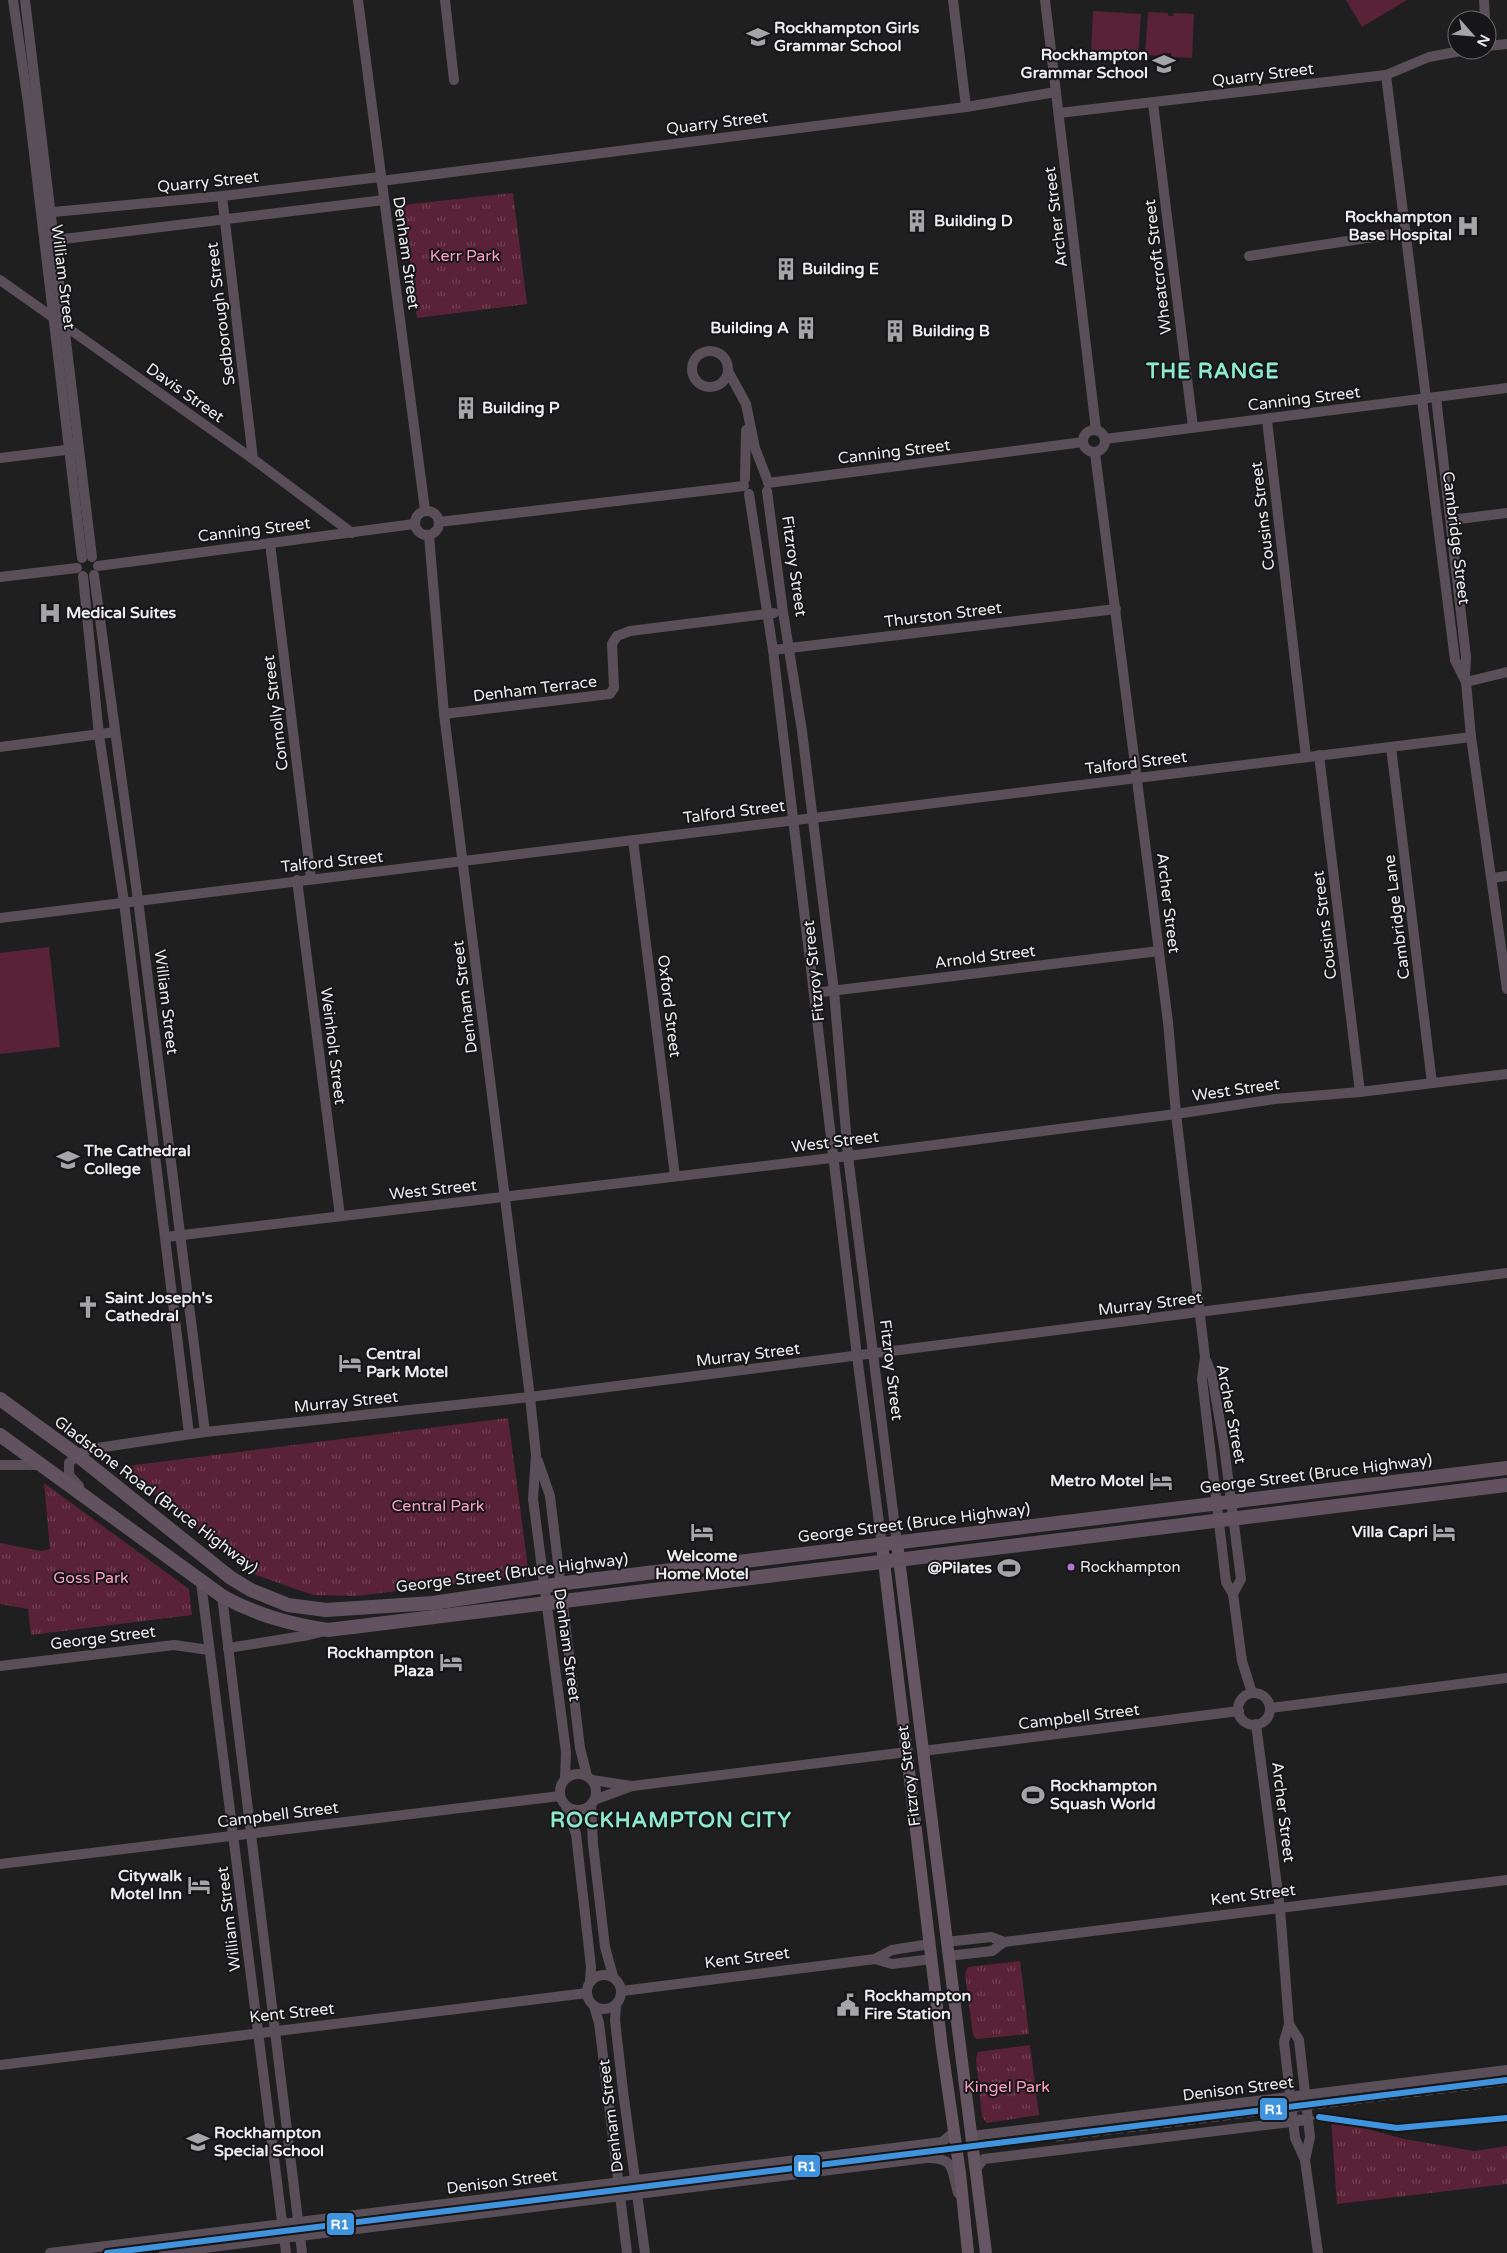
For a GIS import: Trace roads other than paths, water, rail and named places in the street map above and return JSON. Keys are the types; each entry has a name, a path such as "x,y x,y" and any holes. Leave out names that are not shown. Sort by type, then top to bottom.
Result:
{"highway":[{"name":"Gladstone Road (Bruce Highway)","path":"0,1399 77,1454 207,1560 251,1590 288,1605 326,1610"},
{"path":"1,1437 222,1596 253,1612 270,1618 328,1630 1507,1485"},
{"name":"George Street (Bruce Highway)","path":"326,1610 433,1603 561,1584 1507,1468"},
{"path":"164,1526 217,1582 222,1596"}],"main road":[{"name":"Fitzroy Street","path":"897,1543 986,2253"},
{"name":"Fitzroy Street","path":"882,1545 966,2222 968,2253"},
{"path":"907,1752 923,1751"},
{"name":"Kent Street","path":"930,1944 946,1942"},
{"name":"Kent Street","path":"932,1958 948,1956"}],"street":[{"name":"William Street","path":"13,0 45,213"},
{"name":"William Street","path":"24,0 38,102 53,318 74,449"},
{"name":"Denham Street","path":"358,0 425,510"},
{"path":"445,0 454,80"},
{"path":"953,0 966,107"},
{"name":"Archer Street","path":"1045,0 1096,430"},
{"name":"Quarry Street","path":"1059,113 1386,75 1429,57 1447,54"},
{"name":"Cambridge Street","path":"1386,75 1428,398 1455,660 1466,680"},
{"name":"Quarry Street","path":"45,213 381,179 966,107 1056,92"},
{"name":"Wheatcroft Street","path":"1153,103 1193,427"},
{"name":"Sedborough Street","path":"222,196 253,459"},
{"path":"48,241 384,200"},
{"path":"1248,256 1406,232"},
{"name":"William Street","path":"48,241 64,327 74,449 88,567 115,732 138,900 205,1432"},
{"name":"Davis Street","path":"0,280 253,459 352,533"},
{"path":"706,351 718,352 726,360 728,371 726,377 718,385 706,387 696,380 692,369 696,357 706,351"},
{"name":"Fitzroy Street","path":"728,371 746,404 755,448 767,484 783,612 802,730 834,991 848,1156 897,1543"},
{"name":"Fitzroy Street","path":"718,385 738,395 742,402 746,430 746,487 769,614 857,1356 882,1545"},
{"name":"Canning Street","path":"1105,439 1193,427 1267,420 1507,388"},
{"name":"Cambridge Street","path":"1428,398 1451,520 1466,658 1471,737 1507,989"},
{"name":"Cousins Street","path":"1267,420 1306,757"},
{"path":"1096,430 1102,433 1105,439 1104,446 1096,452 1086,449 1083,442 1086,433 1096,430"},
{"name":"Canning Street","path":"767,484 1083,442"},
{"path":"0,458 74,449"},
{"name":"Archer Street","path":"1096,452 1159,951 1205,1357 1212,1376 1234,1520 1241,1579 1233,1594"},
{"path":"439,522 746,487 756,496 767,484 762,474 754,472 746,487"},
{"path":"425,510 434,513 439,522 437,530 429,535 421,534 414,524 416,516 425,510"},
{"path":"1451,520 1507,513"},
{"name":"Canning Street","path":"0,577 414,524"},
{"name":"Denham Street","path":"429,535 444,714 530,1397 536,1455 533,1499 566,1752 565,1780"},
{"name":"Connolly Street","path":"270,543 311,879"},
{"name":"William Street","path":"88,567 99,734 124,902 189,1434"},
{"path":"762,570 778,567"},
{"name":"Thurston Street","path":"773,650 1116,609"},
{"name":"Denham Terrace","path":"444,714 610,694 614,688 612,644 618,636 630,631 783,612"},
{"path":"1466,680 1507,672"},
{"path":"0,747 115,732"},
{"name":"Talford Street","path":"0,918 1471,737"},
{"name":"Cambridge Lane","path":"1391,747 1432,1083"},
{"name":"Cousins Street","path":"1319,755 1360,1092"},
{"name":"Oxford Street","path":"633,840 675,1176"},
{"path":"1492,878 1507,876"},
{"name":"Weinholt Street","path":"297,880 340,1216"},
{"name":"Arnold Street","path":"814,993 1159,951"},
{"name":"West Street","path":"166,1237 848,1156 1176,1114 1275,1098 1360,1092 1507,1074"},
{"name":"Murray Street","path":"77,1454 90,1449 189,1434 530,1397 1507,1273"},
{"name":"Archer Street","path":"1205,1357 1202,1379 1217,1522 1226,1582 1233,1594 1242,1661 1252,1693"},
{"path":"870,1456 885,1453"},
{"path":"77,1454 69,1463 68,1470 72,1480 109,1508 111,1517"},
{"name":"Denham Street","path":"536,1455 550,1496 580,1748 589,1778"},
{"path":"0,1465 41,1465"},
{"name":"William Street","path":"201,1582 286,2253"},
{"name":"William Street","path":"222,1596 302,2253"},
{"path":"228,1648 309,1635 328,1630"},
{"name":"George Street","path":"0,1666 174,1645 209,1650"},
{"path":"1270,1708 1507,1678"},
{"path":"1252,1693 1262,1695 1270,1708 1266,1719 1256,1724 1245,1721 1239,1712 1243,1697 1252,1693"},
{"name":"Campbell Street","path":"923,1751 1239,1712"},
{"name":"Archer Street","path":"1256,1724 1280,1908 1289,2024 1284,2042 1290,2098 1295,2138 1305,2160 1317,2252"},
{"path":"566,1806 582,1809 593,1802 632,1786 907,1752"},
{"path":"589,1778 596,1790 593,1802 592,1838 605,1947 613,1976 622,1991 616,2005 605,2009 594,2006 589,2000 587,1993 591,1967 576,1834 566,1806 560,1796 562,1784 565,1780 576,1774 632,1786"},
{"name":"Campbell Street","path":"0,1864 560,1796"},
{"name":"Kent Street","path":"946,1942 990,1937 1004,1942 1507,1880"},
{"name":"Kent Street","path":"948,1956 992,1951 1004,1942"},
{"name":"Kent Street","path":"622,1991 875,1959 892,1950 930,1944"},
{"name":"Kent Street","path":"875,1959 892,1964 932,1958"},
{"path":"590,1982 603,1974 613,1976"},
{"name":"Kent Street","path":"0,2065 587,1993"},
{"name":"Denham Street","path":"616,2005 615,2020 644,2253"},
{"name":"Denham Street","path":"594,2006 599,2024 627,2253"},
{"name":"Archer Street","path":"1289,2024 1299,2040 1310,2137 1305,2160"},
{"name":"Denison Street","path":"972,2136 1507,2070"},
{"path":"976,2169 984,2159 1308,2120"},
{"name":"Denison Street","path":"50,2253 942,2142 954,2132"},
{"name":"Denison Street","path":"164,2253 935,2158 946,2160 953,2168 966,2222"}],"railway":[{"path":"1056,2140 1507,2084"},
{"path":"1298,2116 1397,2128 1454,2124"}],"place":[{"name":"Rockhampton Girls Grammar School","path":"758,37"},
{"name":"Rockhampton Grammar School","path":"1164,64"},
{"name":"Building D","path":"917,221"},
{"name":"Rockhampton Base Hospital","path":"1468,226"},
{"name":"Building E","path":"786,269"},
{"name":"Building A","path":"806,328"},
{"name":"Building B","path":"895,331"},
{"name":"Building P","path":"466,408"},
{"name":"Medical Suites","path":"50,613"},
{"name":"The Cathedral College","path":"68,1160"},
{"name":"Saint Joseph's Cathedral","path":"88,1307"},
{"name":"Central Park Motel","path":"350,1363"},
{"name":"Metro Motel","path":"1161,1481"},
{"name":"Welcome Home Motel","path":"702,1532"},
{"name":"Villa Capri","path":"1444,1532"},
{"name":"Rockhampton","path":"1071,1567"},
{"name":"@Pilates","path":"1009,1568"},
{"name":"Rockhampton Plaza","path":"451,1662"},
{"name":"Rockhampton Squash World","path":"1033,1795"},
{"name":"Citywalk Motel Inn","path":"199,1885"},
{"name":"Rockhampton Fire Station","path":"848,2005"},
{"name":"Rockhampton Special School","path":"198,2142"}],"district":[{"name":"THE RANGE","path":"1213,371"},
{"name":"ROCKHAMPTON CITY","path":"671,1820"}],"park label":[{"name":"Kerr Park","path":"465,256"},
{"name":"Central Park","path":"438,1506"},
{"name":"Goss Park","path":"91,1578"},
{"name":"Kingel Park","path":"1007,2087"}]}
